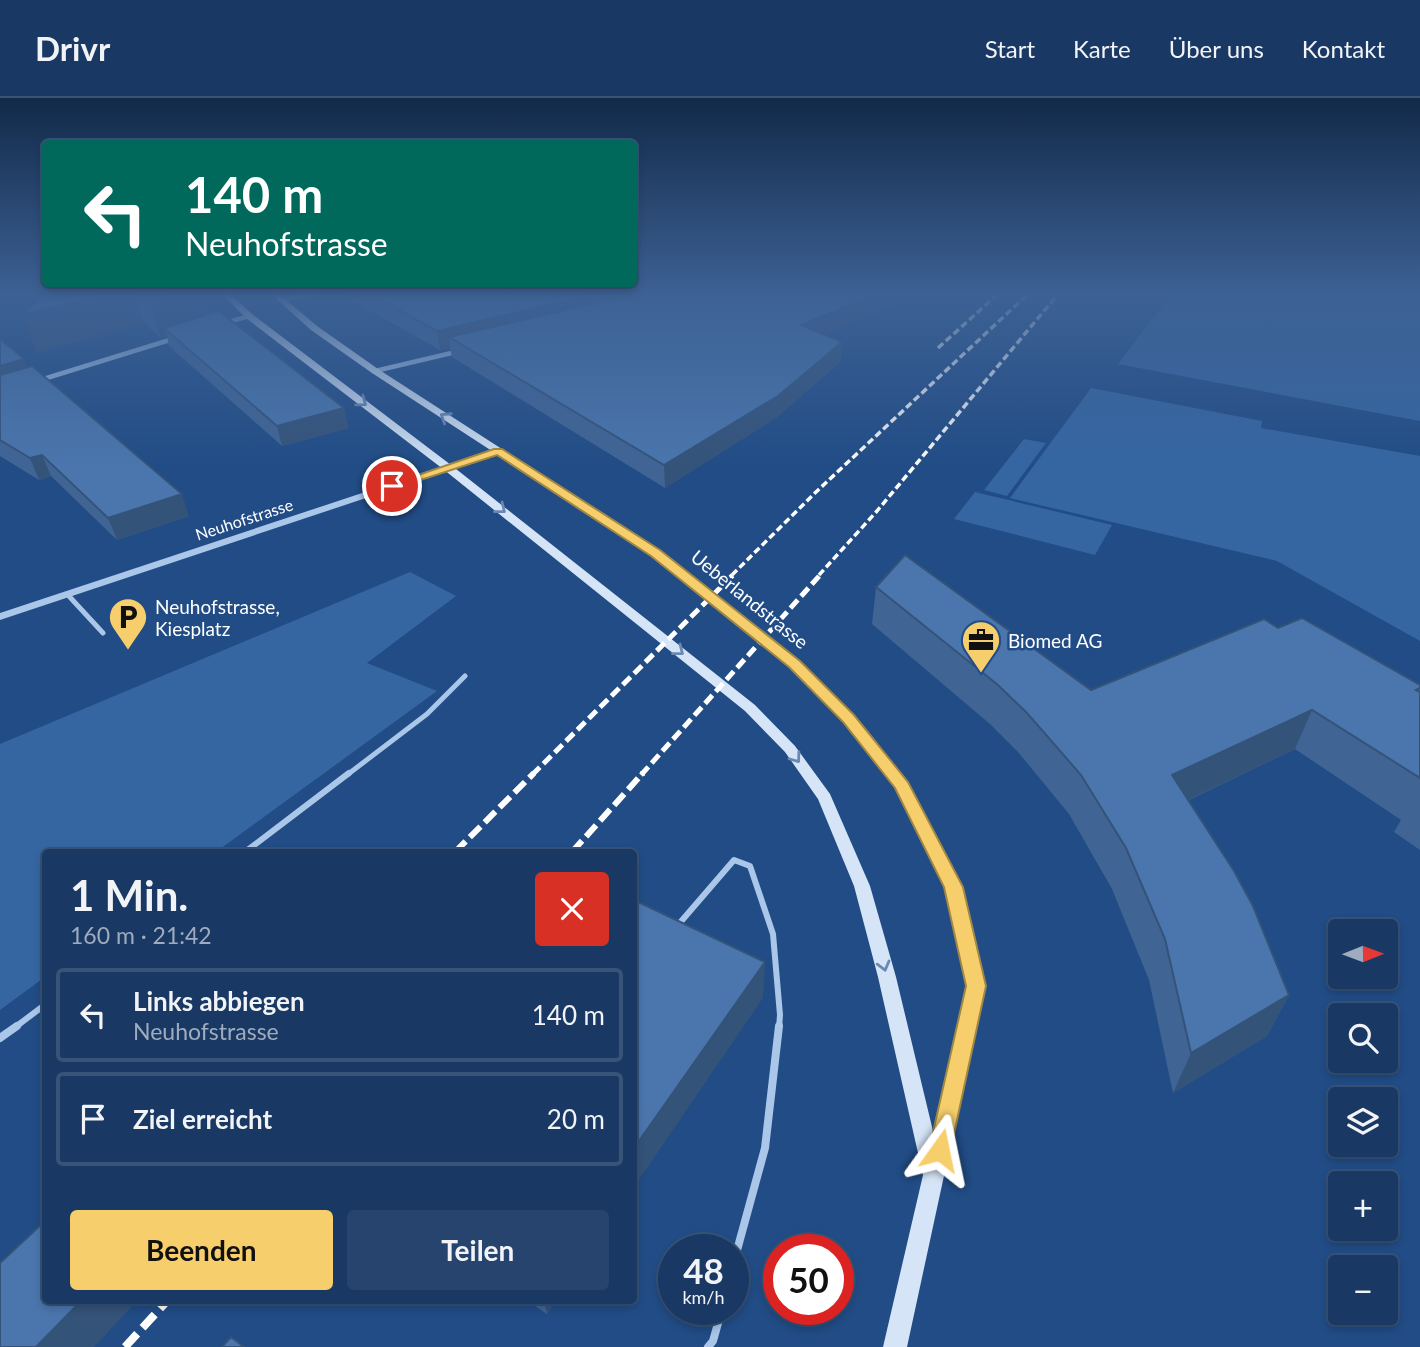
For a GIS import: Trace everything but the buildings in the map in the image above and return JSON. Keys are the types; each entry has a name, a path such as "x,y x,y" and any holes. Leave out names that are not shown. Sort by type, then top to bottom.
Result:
{"main road":[{"name":"Ueberlandstrasse","path":"295,351 447,467 750,708 790,750 825,798 862,886 887,977 934,1177"},
{"name":"Ueberlandstrasse","path":"346,351 656,553 795,664 849,719 902,786 954,887 976,986 895,1347"}],"street":[{"path":"27,385 135,351"},
{"path":"375,372 457,351"},
{"name":"Neuhofstrasse","path":"0,617 498,451"}],"lane":[{"path":"67,594 103,633"},
{"path":"249,849 427,714 465,676"},
{"path":"675,929 734,860 750,866 773,934 780,1015 765,1148 741,1234"},
{"path":"0,1038 42,1007"},
{"path":"708,1347 713,1341 718,1325"}],"shaded area":[{"path":"1128,351 1420,351 1420,421 1118,364"},
{"path":"1091,388 1262,421 1261,428 1420,456 1420,641 1277,561 1010,498"},
{"path":"1024,439 1046,443 1007,496 984,490"},
{"path":"975,492 1112,525 1095,555 954,519"},
{"path":"410,572 456,596 367,663 437,691 220,849 42,849 42,979 0,1010 0,744"}],"railway":[{"path":"732,575 816,492 967,351"},
{"path":"819,575 877,511 1010,351"},
{"path":"532,775 734,574"},
{"path":"641,775 821,574"},
{"path":"575,849 643,773"},
{"path":"458,849 532,775"},
{"path":"125,1347 164,1304"}],"place":[{"name":"Neuhofstrasse, Kiesplatz","path":"128,651"},
{"name":"Biomed AG","path":"981,674"}],"route":[{"path":"392,486 498,451 656,553 795,664 849,719 902,786 954,887 976,986 940,1150"}]}
